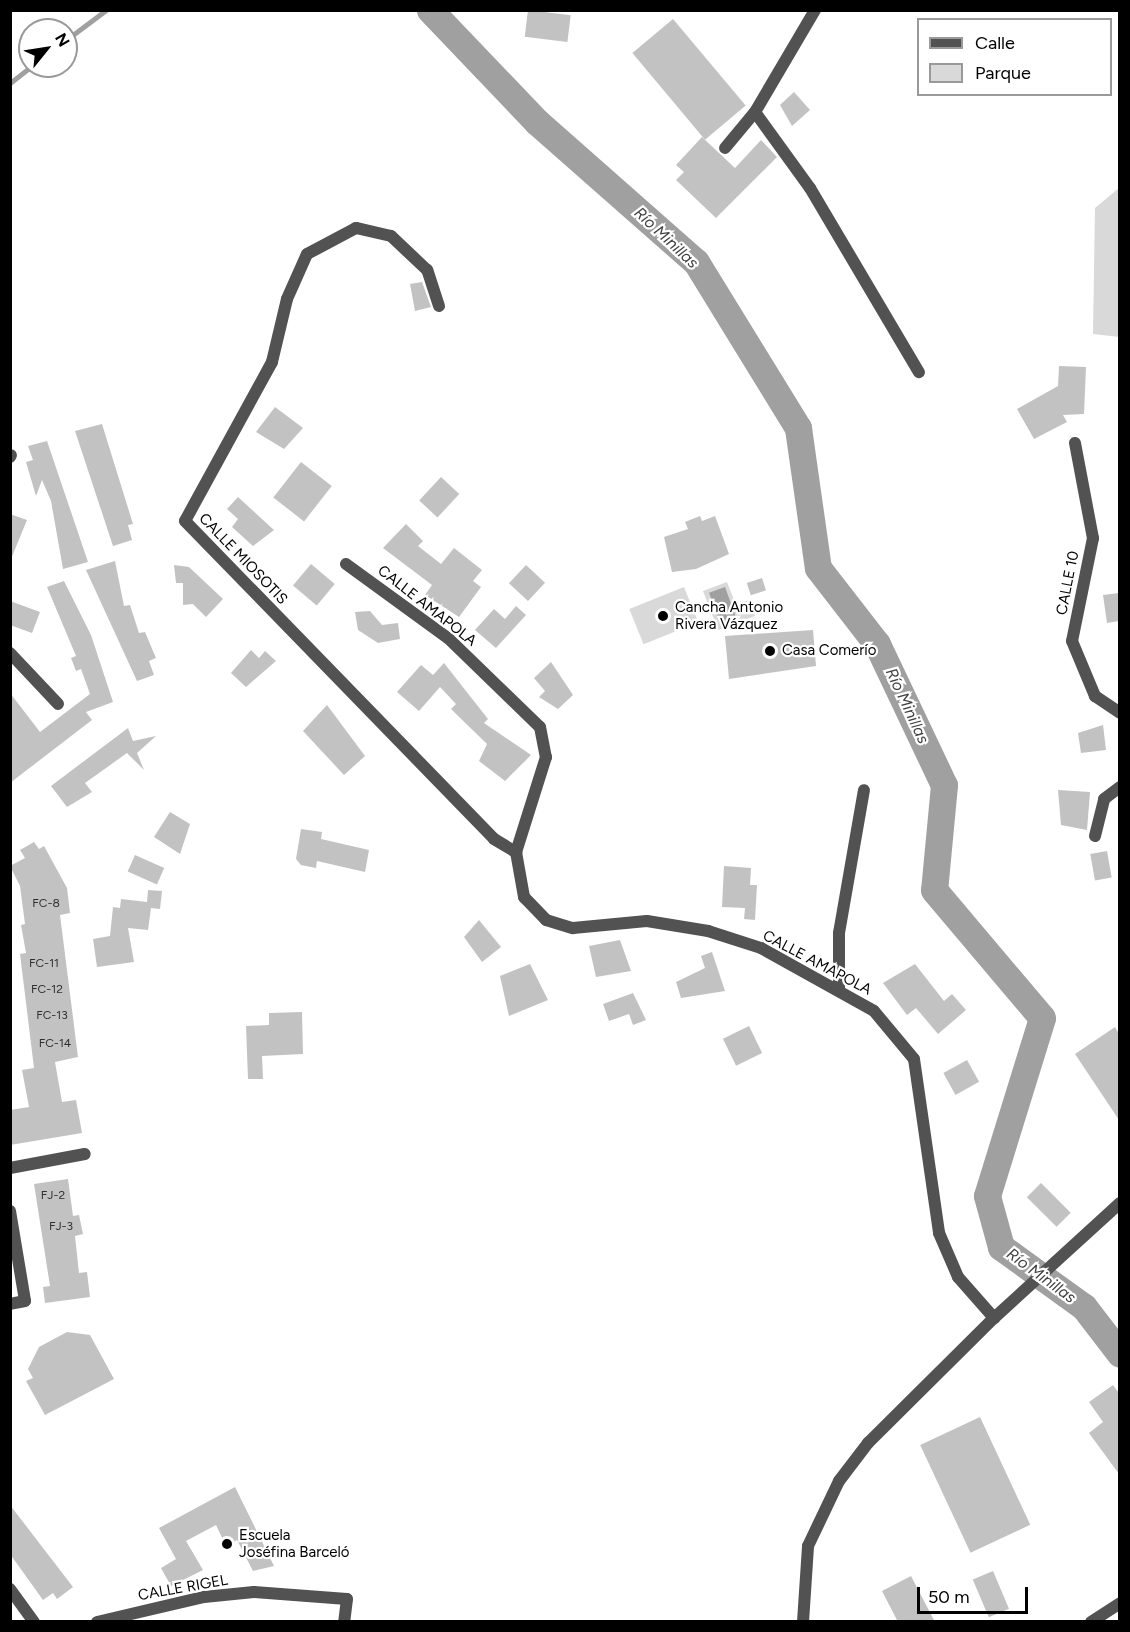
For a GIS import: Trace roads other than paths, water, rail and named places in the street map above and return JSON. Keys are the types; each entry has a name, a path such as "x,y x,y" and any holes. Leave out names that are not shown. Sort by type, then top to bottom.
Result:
{"street":[{"path":"725,148 755,112 815,10"},
{"path":"755,112 810,188 919,372"},
{"name":"CALLE MIOSOTIS","path":"439,306 427,270 392,236 356,228 307,254 287,299 272,362 185,521 494,839 516,852"},
{"name":"CALLE 10","path":"1075,443 1093,538 1072,641 1095,696 1119,713"},
{"name":"CALLE AMAPOLA","path":"346,564 448,638 540,728 546,756 516,852 524,897 546,920 573,928 647,921 708,931 761,948 839,989 874,1011 914,1059 939,1233 958,1277 994,1318"},
{"path":"10,653 58,704"},
{"path":"1095,836 1104,799 1119,787"},
{"path":"839,989 839,933 864,790"},
{"path":"10,1168 85,1154"},
{"path":"803,1622 808,1546 840,1480 868,1443 1064,1251 1119,1203"},
{"path":"10,1211 25,1301 10,1304"},
{"path":"10,1589 34,1622"},
{"name":"CALLE RIGEL","path":"97,1622 231,1594 346,1599 344,1622"},
{"path":"1090,1622 1119,1603"}],"waterway":[{"path":"78,31 106,10"},
{"name":"Río Minillas","path":"430,10 537,122 696,262 798,428 818,568 877,644 944,785 934,890 1042,1018 987,1196 1001,1247 1084,1307 1120,1354"},
{"path":"10,83 18,77"}],"place":[{"name":"Cancha Antonio Rivera Vázquez","path":"663,616"},
{"name":"Casa Comerío","path":"770,651"},
{"name":"Escuela Joséfina Barceló","path":"227,1544"}]}
